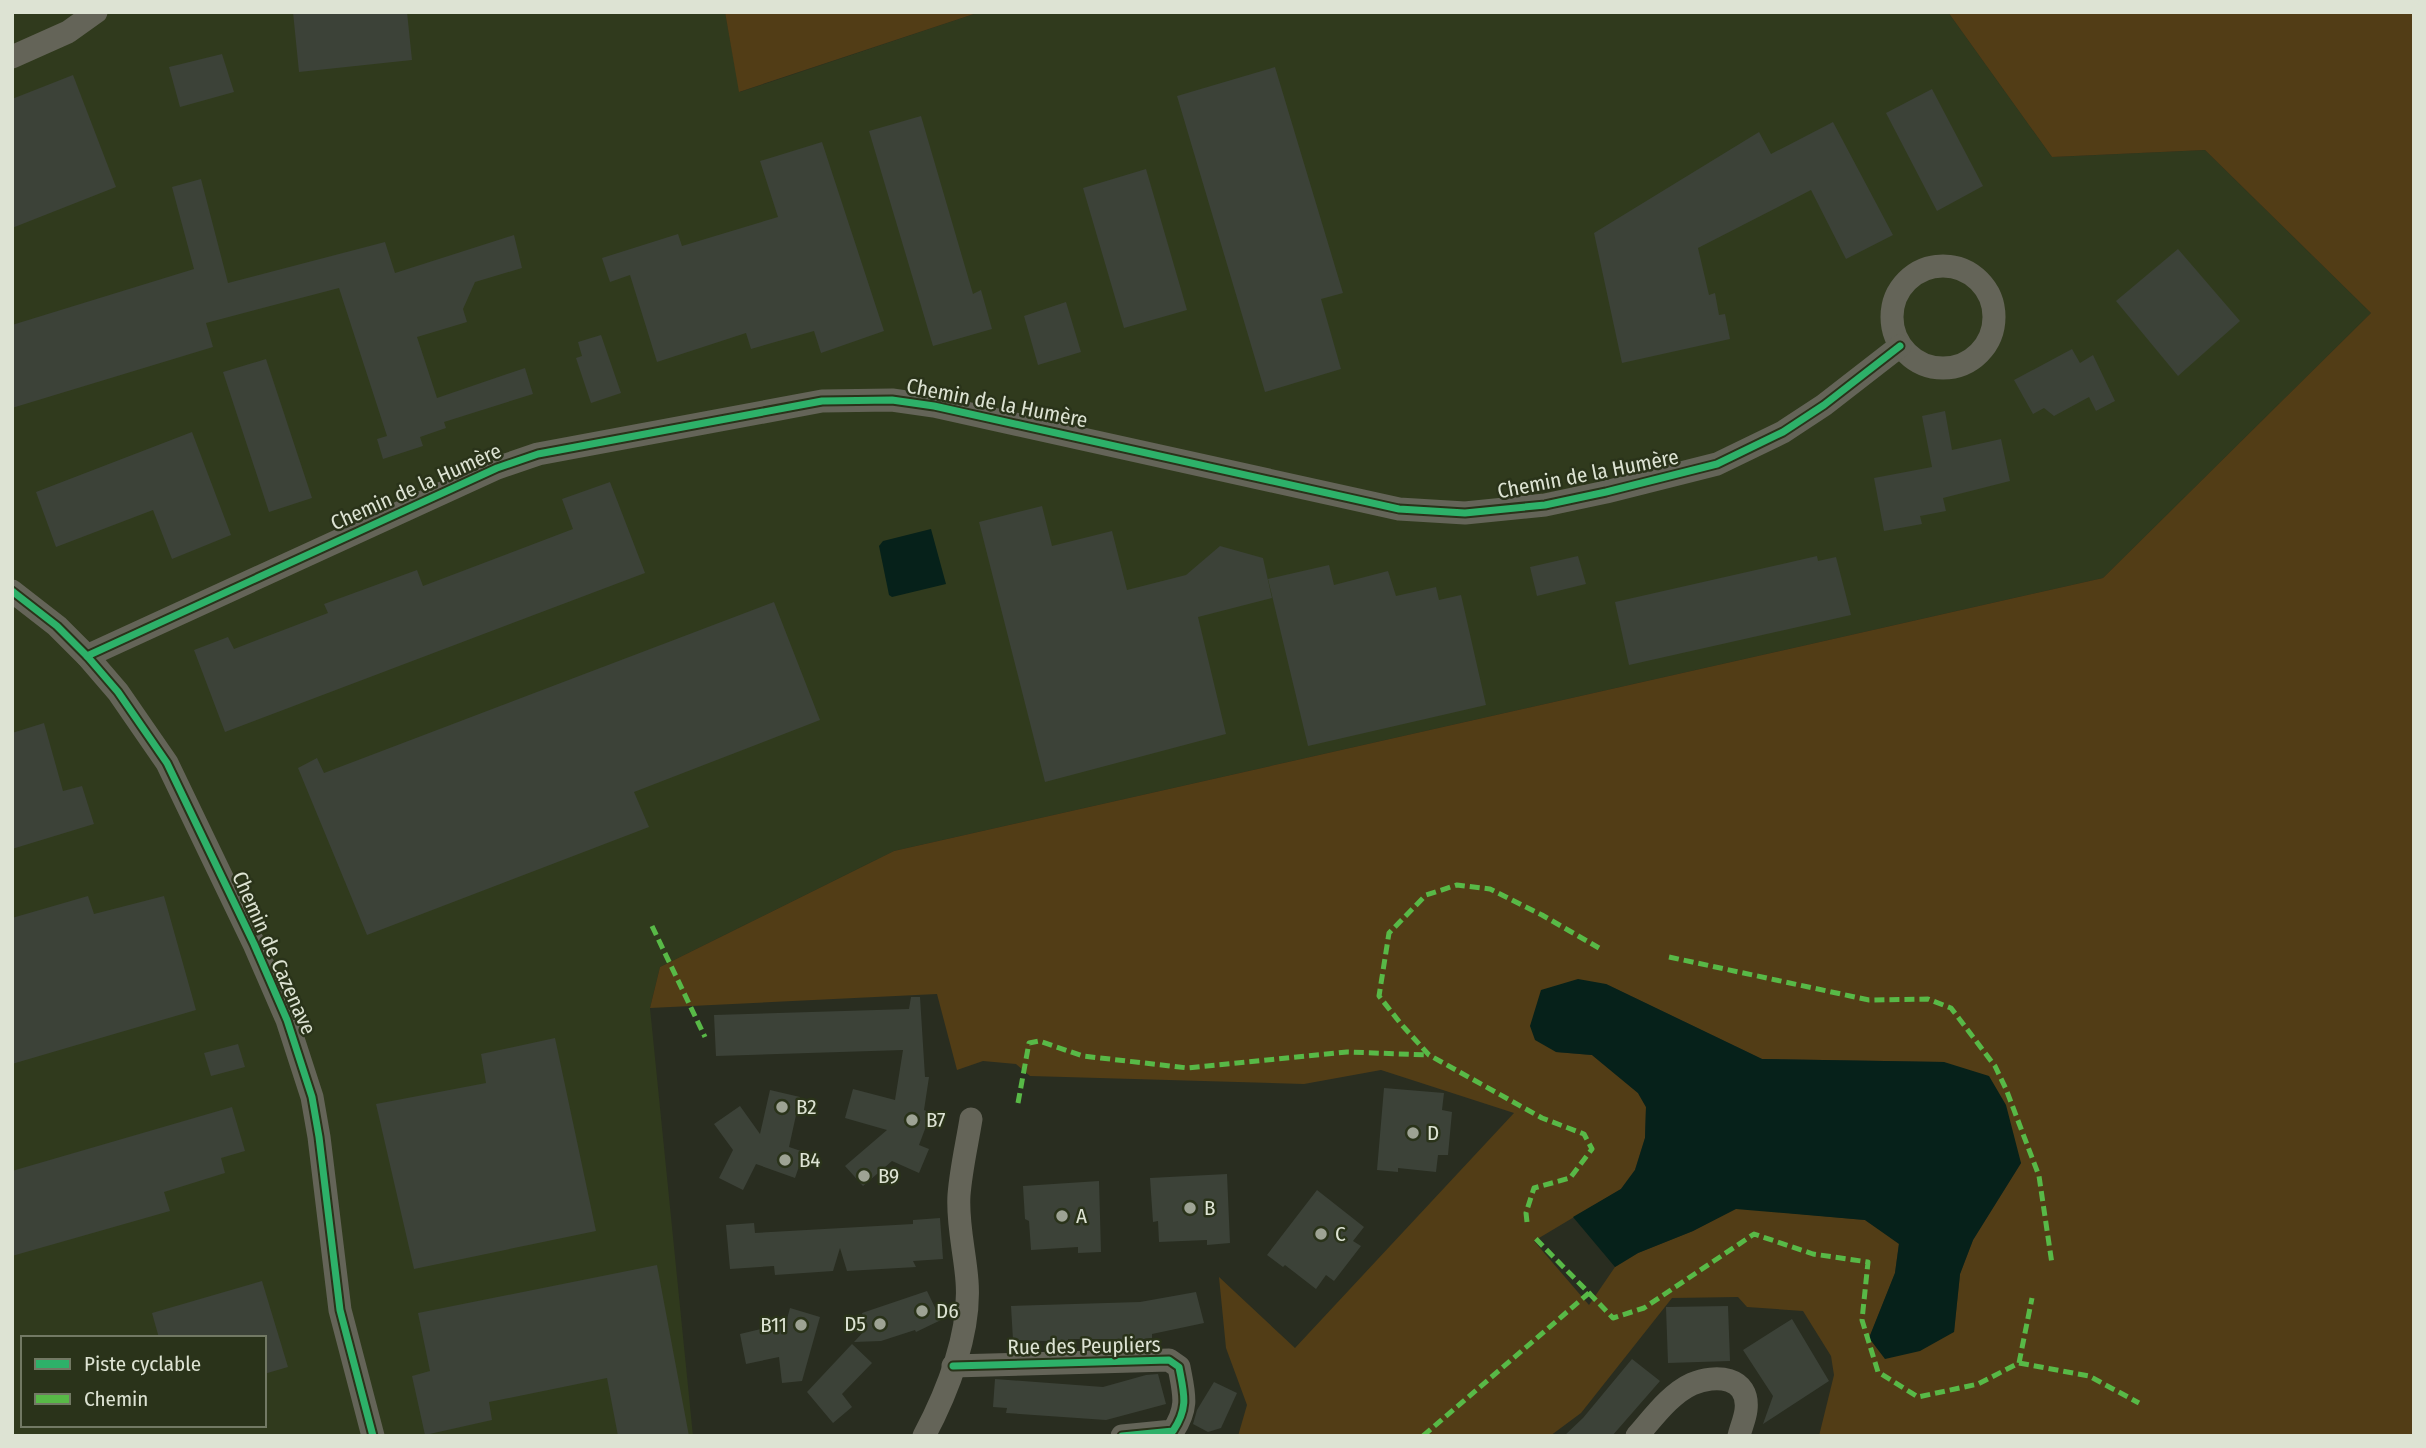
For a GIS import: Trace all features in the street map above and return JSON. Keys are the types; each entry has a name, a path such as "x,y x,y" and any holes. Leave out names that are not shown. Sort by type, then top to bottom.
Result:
{"street":[{"path":"12,57 68,32 96,12"},
{"path":"1939,265 1958,267 1974,276 1989,294 1994,313 1992,334 1976,356 1965,364 1947,368 1927,366 1912,358 1900,346 1891,323 1891,312 1896,295 1913,275 1939,265"},
{"name":"Chemin de la Humère","path":"88,656 497,468 569,448 822,401 892,400 934,406 1399,509 1465,513 1545,505 1717,464 1754,448 1793,425 1824,405 1900,346"},
{"name":"Chemin de Cazenave","path":"12,592 57,626 88,656 118,692 167,763 254,944 303,1063 319,1137 340,1310 373,1436"},
{"path":"924,1436 935,1415 953,1366 967,1313 967,1281 959,1197 971,1119"},
{"name":"Rue des Peupliers","path":"953,1366 1169,1360 1179,1367 1185,1399 1182,1417 1173,1431 1122,1436"},
{"path":"1637,1436 1671,1399 1691,1385 1717,1377 1736,1382 1744,1395 1747,1408 1739,1436"}],"shaded area":[{"path":"12,12 725,12 740,92 980,12 1948,12 2052,157 2205,150 2371,313 2103,578 894,851 660,967 650,1008 693,1436 12,1436"},
{"path":"725,12 980,12 739,92"},
{"path":"1948,12 2414,12 2414,1436 1819,1436 1834,1375 1831,1356 1803,1311 1747,1307 1738,1297 1672,1298 1581,1413 1550,1436 1238,1436 1247,1405 1226,1348 1219,1277 1295,1348 1514,1113 1381,1070 1304,1084 1030,1076 1016,1064 983,1061 957,1070 937,994 650,1008 660,967 894,851 2103,578 2371,313 2205,150 2052,157","holes":["1606,984 1762,1059 1944,1062 2021,1163 1973,1240 1960,1274 1954,1332 1869,1338 1895,1273 1899,1243 1865,1220 1736,1208 1693,1231 1638,1253 1615,1267 1589,1305 1534,1241 1621,1189 1635,1170 1645,1138 1646,1107 1638,1093 1592,1055 1556,1052"]}],"water":[{"path":"931,529 946,584 892,597 889,595 879,546 883,541"},
{"path":"1578,979 1606,984 1762,1059 1944,1062 1989,1076 2006,1105 2021,1163 1973,1240 1960,1274 1954,1332 1920,1351 1885,1359 1869,1338 1895,1273 1899,1244 1865,1220 1736,1209 1693,1231 1638,1253 1615,1267 1573,1217 1621,1189 1635,1170 1645,1138 1646,1107 1638,1093 1592,1055 1556,1052 1535,1040 1530,1026 1541,990"}],"building":[{"path":"293,12 407,12 412,60 299,72"},
{"path":"222,54 234,92 180,107 169,67"},
{"path":"1275,67 1343,293 1321,299 1341,369 1265,392 1177,96"},
{"path":"73,75 116,187 12,228 12,99"},
{"path":"1932,89 1983,186 1937,211 1886,113"},
{"path":"921,116 973,294 981,290 992,329 933,346 869,131"},
{"path":"1833,122 1893,235 1846,259 1811,190 1698,248 1709,295 1715,293 1719,315 1725,314 1730,339 1622,363 1594,233 1759,132 1771,154"},
{"path":"822,142 884,331 821,353 814,331 751,349 746,333 657,362 630,275 610,282 602,258 678,234 682,246 778,217 760,161"},
{"path":"1146,169 1187,310 1124,328 1083,188"},
{"path":"201,179 228,283 385,242 395,273 514,235 522,268 475,282 463,309 467,322 417,337 437,398 525,368 533,394 444,422 446,428 420,437 423,446 383,459 377,439 387,436 339,288 206,323 213,347 12,408 12,325 194,269 172,187"},
{"path":"2178,249 2240,321 2178,376 2116,301"},
{"path":"1066,302 1081,352 1038,365 1024,316"},
{"path":"601,335 621,393 591,403 576,358 582,356 578,342"},
{"path":"2072,349 2080,363 2093,355 2115,401 2096,411 2089,397 2054,416 2044,408 2033,414 2014,380"},
{"path":"266,359 312,498 269,512 223,372"},
{"path":"1945,411 1952,450 2001,439 2010,481 1943,498 1946,511 1920,516 1922,524 1884,531 1874,478 1932,467 1922,416"},
{"path":"192,432 231,535 172,559 153,510 56,547 36,492"},
{"path":"610,482 645,573 225,732 194,650 228,637 234,649 328,613 324,604 417,570 423,586 573,529 562,499"},
{"path":"1042,506 1052,546 1112,531 1127,590 1186,575 1220,546 1263,558 1272,598 1198,617 1226,734 1045,782 979,522"},
{"path":"1578,556 1586,584 1537,596 1530,567"},
{"path":"1817,556 1818,561 1836,557 1851,615 1629,665 1615,602"},
{"path":"1329,565 1334,585 1388,571 1396,596 1436,587 1439,600 1461,595 1486,705 1308,746 1268,579"},
{"path":"774,602 820,720 634,792 649,827 367,935 298,768 317,758 324,773"},
{"path":"44,723 63,791 82,786 94,824 12,849 12,733"},
{"path":"88,896 94,914 164,896 196,1010 12,1064 12,918"},
{"path":"911,997 920,997 925,1077 929,1077 924,1110 931,1113 919,1145 929,1149 919,1173 892,1161 863,1186 845,1166 887,1130 845,1118 853,1089 895,1100 903,1050 716,1056 714,1015 909,1009"},
{"path":"555,1038 596,1231 414,1269 376,1104 486,1083 481,1054"},
{"path":"238,1044 245,1067 211,1076 204,1053"},
{"name":"D","path":"1384,1088 1444,1093 1442,1110 1452,1112 1448,1155 1438,1155 1436,1172 1398,1168 1398,1172 1377,1170"},
{"path":"770,1090 800,1097 789,1147 804,1152 795,1178 756,1164 743,1190 719,1178 733,1150 714,1124 740,1106 760,1134"},
{"path":"232,1107 245,1151 221,1158 225,1173 164,1192 170,1211 12,1256 12,1171"},
{"name":"B","path":"1227,1174 1230,1243 1207,1245 1207,1240 1159,1242 1158,1221 1153,1222 1150,1178"},
{"name":"A","path":"1099,1181 1101,1252 1078,1253 1078,1247 1031,1250 1029,1221 1025,1219 1023,1186"},
{"name":"C","path":"1317,1190 1364,1227 1353,1241 1361,1246 1334,1281 1326,1275 1316,1289 1267,1255"},
{"path":"940,1218 943,1259 913,1261 916,1267 847,1271 840,1248 833,1271 775,1275 774,1266 730,1269 726,1225 754,1223 755,1233 913,1224 913,1220"},
{"path":"657,1265 689,1436 618,1436 607,1378 489,1402 492,1420 425,1435 412,1376 430,1371 418,1313"},
{"path":"262,1281 288,1367 266,1373 266,1336 158,1336 152,1313"},
{"path":"927,1291 941,1320 916,1332 915,1330 881,1341 854,1342 867,1328 862,1313"},
{"path":"1196,1292 1204,1323 1152,1334 1152,1338 1120,1342 1119,1339 1068,1339 1068,1342 1013,1340 1011,1306 1140,1302"},
{"path":"1728,1306 1730,1361 1668,1363 1666,1307"},
{"path":"790,1308 820,1317 802,1381 782,1383 779,1357 746,1364 740,1334 786,1323"},
{"path":"1792,1319 1829,1381 1763,1424 1773,1396 1743,1350"},
{"path":"852,1344 872,1363 842,1394 852,1407 833,1423 807,1392"},
{"path":"1632,1359 1660,1381 1612,1436 1564,1436 1583,1418"},
{"path":"1158,1374 1166,1404 1106,1420 1006,1413 1007,1408 993,1407 995,1379 1103,1387"},
{"path":"1214,1382 1237,1393 1221,1428 1208,1432 1193,1424 1197,1410"}],"marked path":[{"path":"1527,1222 1526,1213 1534,1188 1570,1178 1592,1149 1584,1134 1542,1118 1429,1055 1379,996 1389,933 1426,895 1457,885 1490,889 1599,948"},
{"path":"652,926 705,1037"},
{"path":"1669,957 1869,1000 1928,999 1951,1008 1995,1066 2006,1089 2039,1176 2052,1264"},
{"path":"1018,1103 1029,1043 1039,1041 1083,1056 1188,1068 1347,1052 1429,1055"},
{"path":"1589,1293 1613,1318 1644,1308 1754,1234 1813,1254 1868,1262 1862,1320 1878,1372 1918,1397 1978,1384 2019,1363 2032,1298"},
{"path":"1423,1436 1589,1293 1535,1238"},
{"path":"2019,1363 2089,1376 2139,1403"}],"cycle path":[{"path":"87,656 497,468 538,454 822,401 892,400 934,406 1399,509 1465,513 1545,505 1717,464 1783,432 1824,405 1900,346"},
{"path":"12,591 57,626 87,656 118,692 167,763 254,944 287,1020 312,1097 340,1310 373,1436"},
{"path":"953,1366 1169,1360 1179,1367 1184,1393 1183,1407 1173,1431 1122,1436"}],"place":[{"name":"B2","path":"782,1107"},
{"name":"B7","path":"912,1120"},
{"name":"D","path":"1413,1133"},
{"name":"B4","path":"785,1160"},
{"name":"B9","path":"864,1176"},
{"name":"B","path":"1190,1208"},
{"name":"A","path":"1062,1216"},
{"name":"C","path":"1321,1234"},
{"name":"D6","path":"922,1311"},
{"name":"D5","path":"880,1324"},
{"name":"B11","path":"801,1325"}]}
